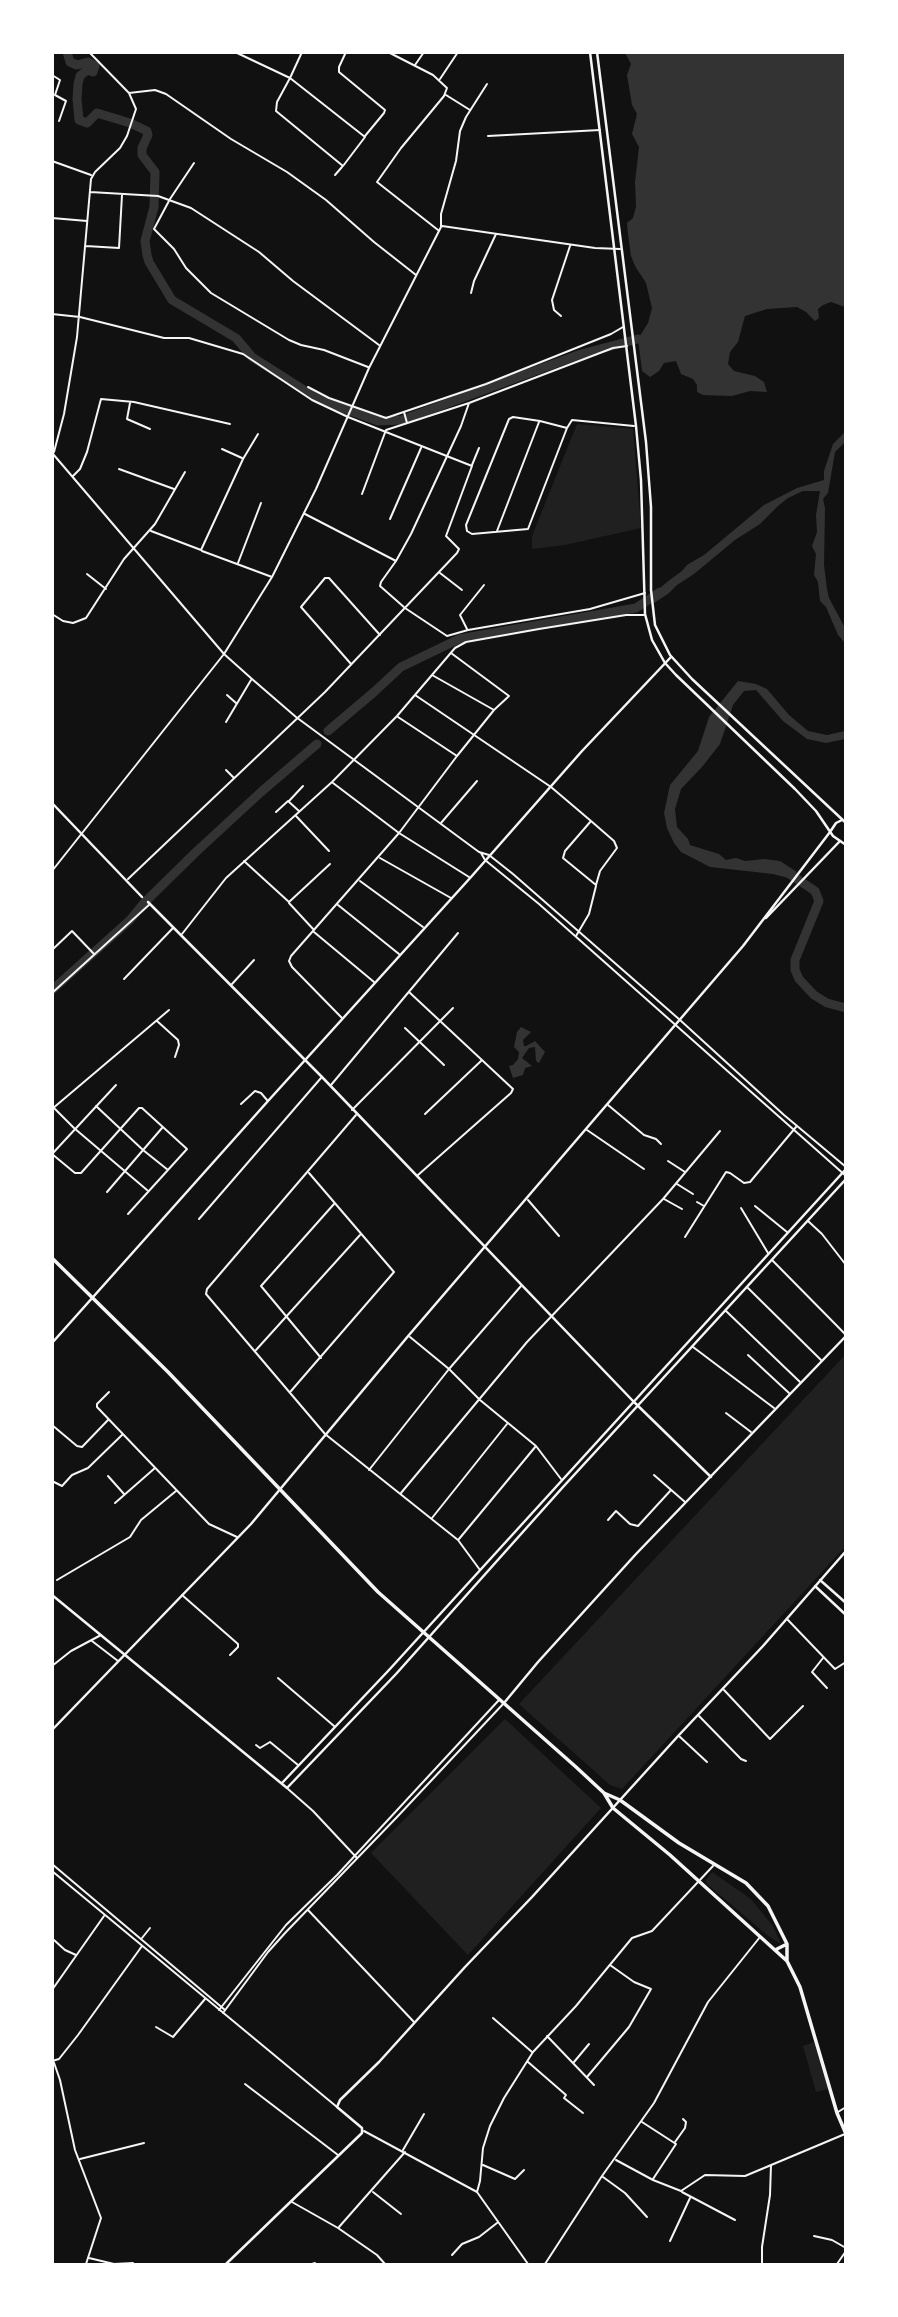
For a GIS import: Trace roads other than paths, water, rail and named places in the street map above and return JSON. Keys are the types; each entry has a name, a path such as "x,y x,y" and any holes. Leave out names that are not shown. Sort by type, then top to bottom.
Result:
{"highway":[{"path":"52,1258 195,1399 279,1491 378,1592 594,1786 620,1800 672,1839 746,1883 768,1906 787,1944 787,1961"},
{"path":"604,1793 613,1808 787,1961 800,1987 845,2134"},
{"path":"775,1950 787,1944"}],"street":[{"path":"89,52 129,93 136,105 127,136 120,148 93,175 73,366 53,454 225,654 252,679 296,717 480,852 489,855 680,1020 845,1173"},
{"path":"235,52 289,78 365,137"},
{"path":"247,58 250,52"},
{"path":"302,52 277,102 276,111 343,166"},
{"path":"335,175 385,110 339,72 346,52"},
{"path":"388,52 440,80 447,88 377,181 378,185 439,230"},
{"path":"415,66 424,52"},
{"path":"440,80 458,52"},
{"path":"590,52 636,426 641,480 645,615 652,640 665,663 816,811 830,832 845,845"},
{"path":"597,52 649,470 652,610 661,638 672,657 712,698 844,820 835,825 766,918"},
{"path":"52,75 60,80 54,95 66,101 59,121"},
{"path":"52,871 225,654 272,577 304,514 369,368 441,227 441,214 456,161 460,131 487,84"},
{"path":"129,93 155,90 166,94 231,139 287,172 417,275"},
{"path":"445,94 470,110"},
{"path":"488,136 601,130"},
{"path":"52,161 93,175"},
{"path":"194,163 170,199 154,230 174,249 186,268 211,293 295,343 324,350 369,368"},
{"path":"90,192 150,194 191,208 253,247 303,289 380,346"},
{"path":"86,246 118,247 122,194"},
{"path":"52,218 88,221"},
{"path":"441,227 622,249"},
{"path":"471,293 496,233"},
{"path":"561,316 554,310 553,294 570,244"},
{"path":"52,314 80,317 164,338 189,338 243,354 312,400 472,466"},
{"path":"308,387 382,418 486,384 625,329"},
{"path":"386,430 627,345"},
{"path":"72,477 80,469 87,452 100,399 130,402 230,424"},
{"path":"130,402 127,419 150,429"},
{"path":"469,402 461,426 411,534 380,585 405,608 444,636 590,609 645,593"},
{"path":"403,412 407,422"},
{"path":"567,428 540,421 513,417 509,419 466,530 470,533 496,533 529,528 567,428 573,419 636,426"},
{"path":"496,533 540,421"},
{"path":"393,428 394,434"},
{"path":"362,494 386,430"},
{"path":"201,550 243,459 258,434"},
{"path":"390,519 421,447"},
{"path":"127,880 352,665 459,550 446,535 479,448"},
{"path":"222,449 243,459"},
{"path":"119,468 175,489"},
{"path":"52,614 66,622 84,620 134,547 150,530 185,472"},
{"path":"238,564 261,503"},
{"path":"304,514 396,561"},
{"path":"150,530 272,577"},
{"path":"440,572 462,590"},
{"path":"87,574 107,589"},
{"path":"352,665 302,608 325,578 329,578 380,636"},
{"path":"468,630 460,615 484,585"},
{"path":"181,935 218,887 243,861 332,782 397,716 450,652 463,643 605,618 645,615"},
{"path":"342,1018 290,964 291,956 379,858 457,756 494,710 509,696 450,652"},
{"path":"52,1343 582,751 672,657"},
{"path":"431,674 494,710"},
{"path":"226,722 252,679"},
{"path":"227,695 236,703"},
{"path":"415,695 551,787 617,846 600,871 589,914 576,936"},
{"path":"397,716 457,756"},
{"path":"226,770 235,779"},
{"path":"441,824 477,781"},
{"path":"332,782 399,833 471,877"},
{"path":"276,812 303,786"},
{"path":"288,801 299,812"},
{"path":"53,804 322,1077 633,1401 711,1477"},
{"path":"296,815 330,851"},
{"path":"591,821 563,856 564,860 596,886"},
{"path":"52,1730 279,1491 408,1335 766,918 845,838"},
{"path":"480,852 485,860 576,936 845,1173"},
{"path":"379,858 450,898"},
{"path":"243,861 289,902 314,931 376,984"},
{"path":"289,902 330,864"},
{"path":"359,880 424,928"},
{"path":"52,993 149,903"},
{"path":"337,904 400,956"},
{"path":"124,979 173,927"},
{"path":"52,950 72,931 94,954"},
{"path":"330,1086 458,933"},
{"path":"231,985 254,960"},
{"path":"409,992 512,1086 511,1093 418,1176"},
{"path":"352,1110 453,1008"},
{"path":"148,1191 53,1108 169,1010"},
{"path":"157,1021 178,1040 179,1045 174,1057"},
{"path":"405,1028 444,1065"},
{"path":"425,1114 482,1060"},
{"path":"199,1219 322,1077"},
{"path":"116,1085 52,1154 79,1174 140,1107 187,1147 128,1214"},
{"path":"241,1104 255,1091 268,1101"},
{"path":"607,1104 643,1135 656,1139 661,1144"},
{"path":"96,1106 168,1170"},
{"path":"356,1115 206,1291 207,1295 325,1434 458,1540 480,1571"},
{"path":"685,1237 726,1172 744,1183 750,1182 797,1126"},
{"path":"107,1192 163,1127"},
{"path":"586,1129 644,1169"},
{"path":"400,1494 552,1316 677,1184 720,1130"},
{"path":"668,1161 686,1172"},
{"path":"290,1392 394,1272 308,1172"},
{"path":"287,1788 387,1683 693,1347 808,1220 845,1173"},
{"path":"282,1783 845,1173"},
{"path":"677,1184 692,1194"},
{"path":"527,1199 559,1236"},
{"path":"663,1199 682,1209"},
{"path":"697,1202 705,1207"},
{"path":"321,1357 262,1288 262,1284 334,1203"},
{"path":"755,1206 788,1233"},
{"path":"741,1208 769,1254"},
{"path":"808,1220 845,1265"},
{"path":"256,1350 361,1234"},
{"path":"224,2012 268,1952 307,1909 845,1336 771,1259"},
{"path":"744,1280 822,1361"},
{"path":"369,1470 449,1369 522,1285"},
{"path":"725,1310 801,1382"},
{"path":"408,1335 536,1446 561,1480"},
{"path":"693,1347 775,1409"},
{"path":"748,1355 790,1394"},
{"path":"109,1392 97,1404 109,1420 209,1524 238,1537"},
{"path":"726,1413 752,1432"},
{"path":"52,1425 77,1446 82,1447 109,1420"},
{"path":"432,1519 508,1423"},
{"path":"52,1481 62,1486 72,1475 88,1468 123,1434"},
{"path":"458,1540 536,1446"},
{"path":"115,1503 156,1467"},
{"path":"654,1475 686,1503"},
{"path":"108,1476 125,1495"},
{"path":"57,1580 130,1537 141,1520 177,1490"},
{"path":"608,1520 618,1511 630,1524 638,1526 671,1490"},
{"path":"337,2107 340,2100 379,2062 723,1689 845,1551"},
{"path":"820,1580 845,1603"},
{"path":"815,1586 845,1615"},
{"path":"52,1595 282,1783 357,1858"},
{"path":"181,1595 238,1644 230,1654"},
{"path":"787,1618 836,1669 845,1662"},
{"path":"52,1666 102,1635"},
{"path":"90,1640 119,1662"},
{"path":"823,1657 812,1672 827,1688"},
{"path":"278,1678 335,1726"},
{"path":"723,1689 769,1739 803,1706"},
{"path":"220,2008 286,1925 502,1701"},
{"path":"698,1715 740,1759 746,1761"},
{"path":"679,1735 707,1762"},
{"path":"256,1745 260,1748 270,1742 298,1766"},
{"path":"52,1864 364,2131 477,2192 528,2264"},
{"path":"477,2192 483,2148 490,2126 533,2052 634,1937 652,1931 714,1865"},
{"path":"52,1871 205,1999 220,2008"},
{"path":"307,1909 414,2022"},
{"path":"52,1990 105,1915"},
{"path":"141,1939 150,1928"},
{"path":"545,2264 602,2176 642,2122 668,2080 708,2002 761,1937"},
{"path":"54,1940 65,1950 77,1955"},
{"path":"54,2061 78,2035 143,1945"},
{"path":"587,2077 629,2027 651,1989 634,1982 610,1964"},
{"path":"52,1983 56,1986"},
{"path":"156,2027 173,2037 205,1999"},
{"path":"492,2018 533,2052"},
{"path":"547,2036 594,2085"},
{"path":"573,2062 589,2044"},
{"path":"52,2057 79,2160 101,2218 86,2264"},
{"path":"527,2062 583,2113"},
{"path":"245,2084 339,2156"},
{"path":"837,2113 845,2107"},
{"path":"338,2228 404,2152 424,2114"},
{"path":"653,2180 685,2128 686,2122 683,2119"},
{"path":"642,2122 675,2143"},
{"path":"226,2264 364,2131"},
{"path":"681,2191 705,2175 726,2174 741,2177 845,2134"},
{"path":"79,2160 144,2143"},
{"path":"615,2160 735,2220"},
{"path":"482,2164 516,2179 524,2170"},
{"path":"762,2264 771,2164"},
{"path":"602,2176 625,2193 647,2217"},
{"path":"372,2191 401,2214"},
{"path":"670,2241 691,2197"},
{"path":"292,2202 338,2228 386,2264"},
{"path":"452,2255 462,2244 476,2239 497,2222"},
{"path":"52,2225 52,2251"},
{"path":"814,2236 832,2240 845,2250 837,2264"},
{"path":"88,2258 114,2264 133,2263"}],"waterway":[{"path":"67,52 70,62 77,65 88,62 95,66 93,72 87,70 80,76 77,99 79,120 87,123 97,113 147,131 142,155 155,172 154,207 145,241 147,255 172,300 236,338 252,357 318,399 378,421 402,420 581,354 638,339"},
{"path":"328,731 401,667 459,639 636,608 660,592"},
{"path":"52,990 130,920 197,851 317,744"},
{"path":"788,873 815,891 819,901 795,960 795,970 799,979 814,995 827,1003 846,1008"}]}
